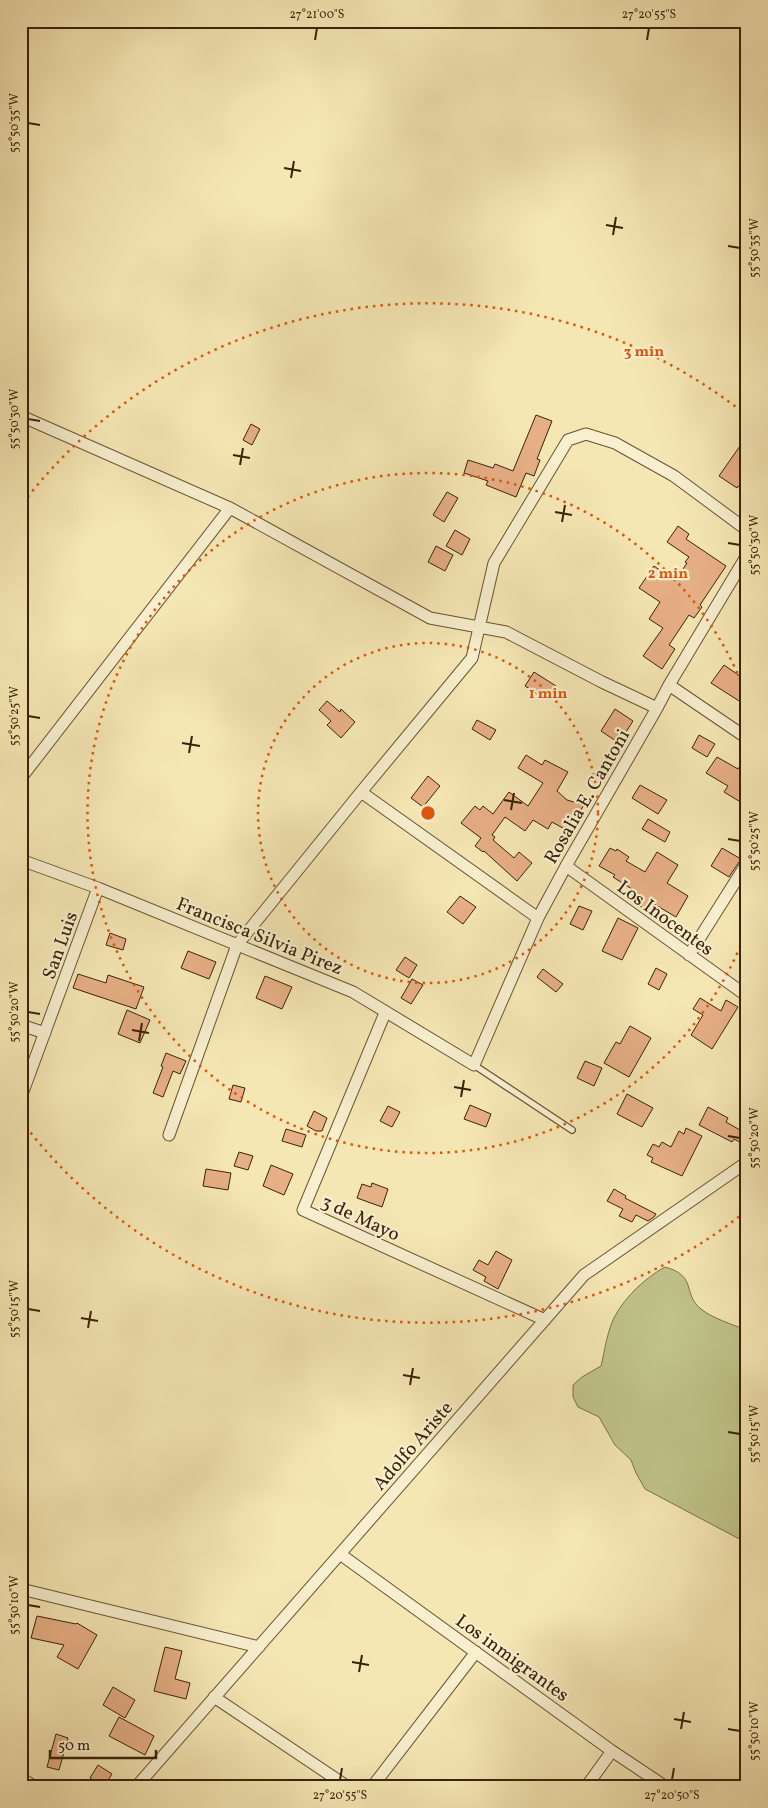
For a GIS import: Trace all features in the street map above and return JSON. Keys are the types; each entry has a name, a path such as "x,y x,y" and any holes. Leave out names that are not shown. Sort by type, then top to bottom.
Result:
{"street":[{"path":"21,416 230,508 430,618 506,632 602,682 657,708"},
{"path":"169,1135 237,945 472,658 494,563 568,440 586,434 615,443 674,476 747,530"},
{"path":"21,778 230,508"},
{"name":"Rosalia E. Cantoni","path":"474,1065 538,918 669,684 747,555"},
{"path":"669,684 747,738"},
{"path":"361,792 538,918"},
{"name":"Francisca Silvia Pirez","path":"21,860 98,888 353,992 474,1065"},
{"path":"689,955 747,863"},
{"name":"Los Inocentes","path":"566,866 747,996"},
{"name":"San Luis","path":"21,1098 98,888"},
{"name":"3 de Mayo","path":"385,1012 303,1210 545,1320"},
{"path":"21,1025 45,1033"},
{"name":"Adolfo Ariste","path":"136,1787 584,1275 747,1162"},
{"name":"Los inmigrantes","path":"340,1554 612,1751 666,1787"},
{"path":"21,1589 259,1646"},
{"path":"372,1787 476,1652"},
{"path":"214,1697 348,1787"},
{"path":"586,1787 612,1751"},
{"path":"21,1778 35,1787"}],"lane":[{"path":"474,1065 572,1130"}],"green space":[{"path":"665,1267 682,1275 686,1280 695,1303 701,1309 729,1324 747,1330 747,1543 645,1489 631,1460 615,1445 599,1417 578,1407 573,1397 573,1385 582,1377 601,1366 610,1328 619,1309 650,1276"}],"building":[{"path":"536,415 552,421 537,459 540,460 534,476 526,473 516,497 486,485 488,481 464,473 468,460 493,468 495,464 513,471"},
{"path":"251,424 260,429 252,445 243,440"},
{"path":"747,436 747,492 719,476"},
{"path":"447,492 458,498 444,522 433,515"},
{"path":"678,526 689,534 686,539 726,566 700,605 702,607 694,618 689,615 669,645 675,649 662,669 643,656 663,628 649,619 660,602 639,588 654,566 675,581 687,563 685,562 689,557 667,542"},
{"path":"455,530 470,539 462,555 446,546"},
{"path":"436,546 453,555 445,571 428,562"},
{"path":"724,665 747,681 747,706 711,683"},
{"path":"534,672 556,686 547,700 525,686"},
{"path":"327,701 340,712 341,709 355,722 341,738 327,725 331,721 319,710"},
{"path":"615,709 633,721 619,743 601,731"},
{"path":"477,720 496,730 490,740 472,729"},
{"path":"699,735 715,744 707,757 692,748"},
{"path":"526,755 542,765 545,760 568,772 557,791 567,800 584,805 568,831 552,822 548,829 533,820 525,831 505,817 492,835 495,837 493,840 514,858 519,852 532,863 517,881 484,851 475,846 481,838 461,823 475,806 480,810 483,806 493,814 509,792 528,806 543,783 518,768"},
{"path":"747,755 747,806 724,792 728,786 706,773 717,757 738,769"},
{"path":"428,776 440,786 423,807 411,798"},
{"path":"640,785 667,800 658,814 632,798"},
{"path":"648,819 670,832 665,842 642,829"},
{"path":"610,848 616,851 617,849 629,857 626,861 645,872 657,852 678,865 667,883 688,896 676,917 654,904 650,912 633,902 638,893 613,877 615,875 599,866"},
{"path":"722,848 741,859 729,877 711,866"},
{"path":"460,896 476,907 463,924 447,912"},
{"path":"579,906 592,911 583,930 570,924"},
{"path":"618,918 638,928 622,960 602,951"},
{"path":"110,933 126,939 123,950 106,945"},
{"path":"188,951 216,962 209,979 181,968"},
{"path":"405,957 417,965 409,978 396,970"},
{"path":"656,968 667,974 659,990 648,984"},
{"path":"543,969 563,984 556,992 537,977"},
{"path":"78,974 106,983 108,975 144,987 136,1009 73,988"},
{"path":"265,976 292,987 282,1009 256,998"},
{"path":"412,979 423,985 411,1004 401,998"},
{"path":"700,998 721,1011 726,1000 738,1007 712,1049 691,1035 703,1015 693,1009"},
{"path":"127,1010 150,1020 140,1043 118,1034"},
{"path":"630,1026 651,1038 629,1077 604,1063 616,1042 620,1044"},
{"path":"166,1053 186,1061 180,1074 173,1071 163,1097 153,1093"},
{"path":"585,1061 602,1068 594,1086 577,1078"},
{"path":"233,1085 245,1088 241,1102 229,1099"},
{"path":"627,1094 653,1108 642,1127 617,1114"},
{"path":"470,1105 491,1114 486,1127 464,1119"},
{"path":"388,1106 400,1112 392,1127 380,1121"},
{"path":"708,1107 728,1118 726,1122 747,1134 747,1146 734,1139 732,1142 699,1125"},
{"path":"314,1111 327,1118 322,1131 316,1131 307,1126"},
{"path":"686,1128 702,1136 682,1176 651,1162 653,1158 647,1155 653,1144 659,1147 662,1142 671,1147 679,1131 684,1134"},
{"path":"286,1129 306,1135 302,1147 282,1141"},
{"path":"239,1152 253,1156 248,1170 234,1166"},
{"path":"271,1165 293,1174 284,1195 263,1186"},
{"path":"206,1169 231,1173 228,1190 203,1186"},
{"path":"372,1183 388,1189 382,1207 357,1198 362,1184 371,1187"},
{"path":"614,1189 626,1196 625,1198 656,1214 648,1221 636,1215 632,1222 619,1216 623,1209 607,1201"},
{"path":"496,1251 512,1260 498,1289 484,1281 486,1277 473,1270 479,1260 488,1265"},
{"path":"37,1616 77,1623 97,1635 78,1669 57,1657 64,1645 31,1638"},
{"path":"165,1647 182,1651 175,1679 190,1683 186,1699 154,1691"},
{"path":"113,1687 135,1700 125,1718 103,1705"},
{"path":"119,1717 154,1736 145,1755 109,1736"},
{"path":"56,1734 68,1738 59,1770 47,1767"},
{"path":"98,1765 112,1774 104,1787 90,1778"}]}
